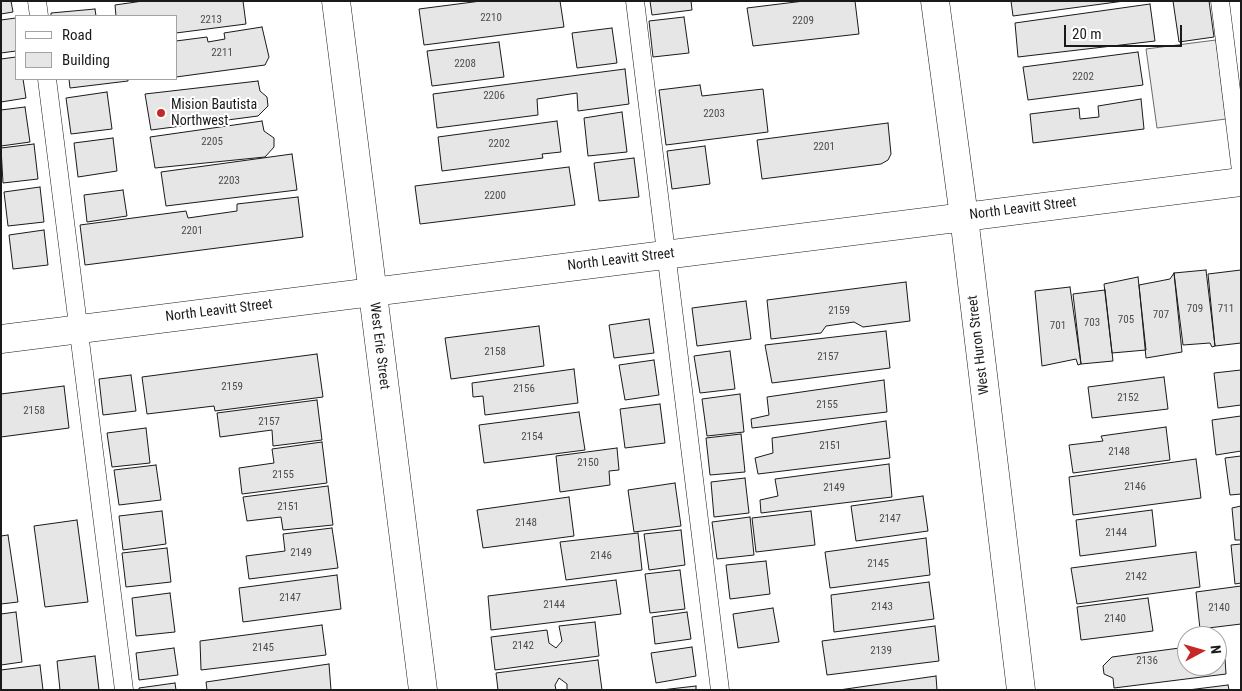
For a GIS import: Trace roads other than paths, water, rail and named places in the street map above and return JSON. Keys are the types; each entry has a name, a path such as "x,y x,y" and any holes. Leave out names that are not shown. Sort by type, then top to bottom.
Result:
{"street":[{"name":"West Erie Street","path":"336,1 423,690"},
{"name":"West Huron Street","path":"935,1 964,217 1021,690"},
{"name":"North Leavitt Street","path":"1,338 1241,182"}],"lane":[{"path":"37,1 39,15"},
{"path":"634,1 720,690"},
{"path":"1220,1 1241,171"},
{"path":"47,80 124,690"}],"place":[{"name":"Mision Bautista Northwest","path":"161,113"}]}
